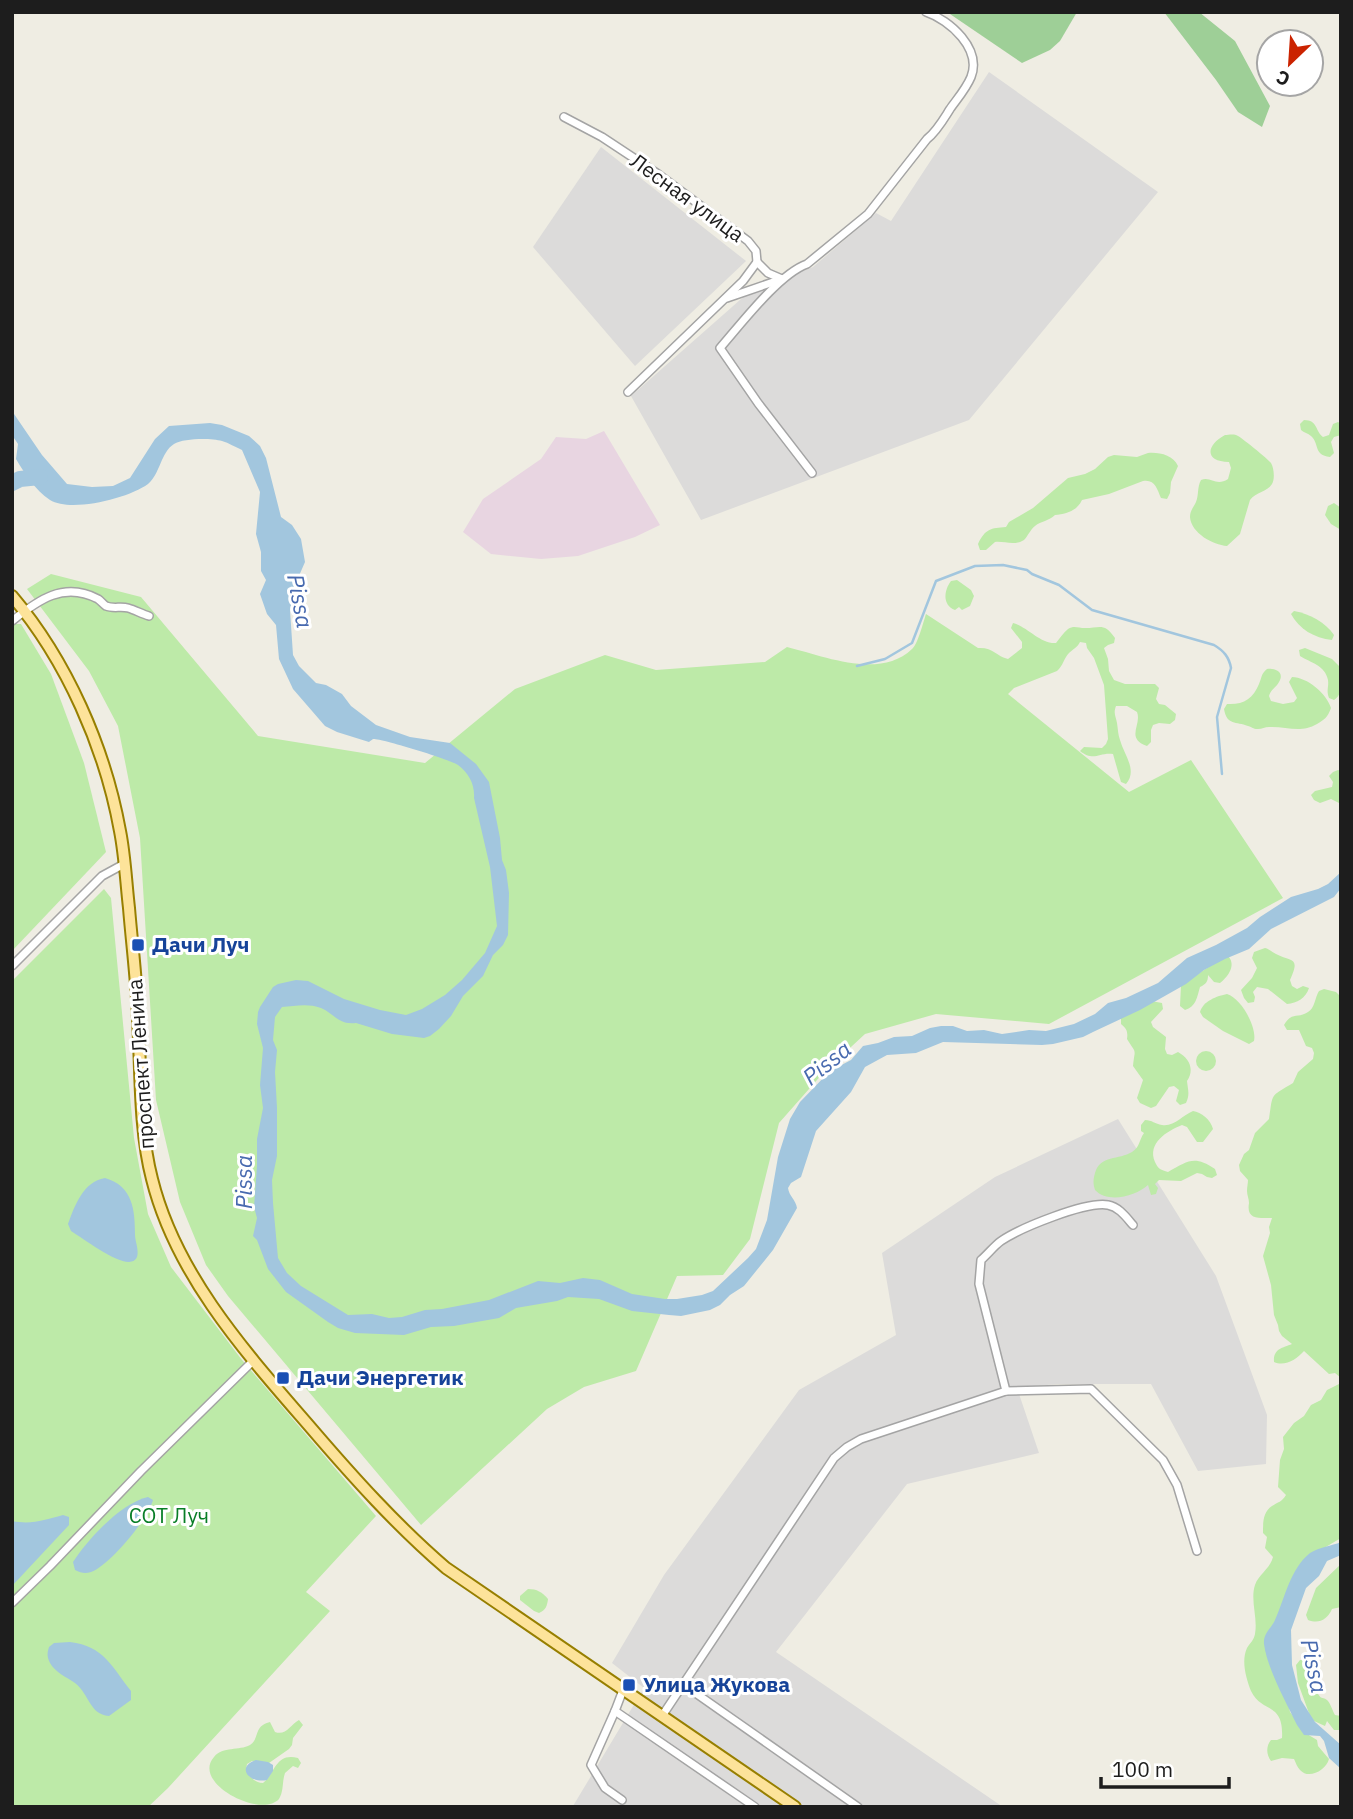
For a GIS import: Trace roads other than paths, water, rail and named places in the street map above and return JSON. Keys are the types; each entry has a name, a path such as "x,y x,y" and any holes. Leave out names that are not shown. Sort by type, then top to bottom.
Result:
{"main road":[{"name":"проспект Ленина","path":"12,596 47,643 78,699 104,769 120,831 124,864 137,995 145,1145 158,1203 193,1277 253,1362 324,1444 426,1551 446,1568 663,1716 782,1803 795,1807"}],"street":[{"path":"812,473 720,348 783,279 798,267 807,264 859,223 874,207 935,132 966,85 973,66 971,54 954,29 926,12"},
{"name":"Лесная улица","path":"564,117 602,137 658,174 748,241 756,251 757,262 743,281 628,393"},
{"path":"757,262 768,273 783,279"},
{"name":"Лесная улица","path":"724,299 783,279"},
{"path":"12,621 51,595 66,591 97,599 107,606 127,607 149,616"},
{"path":"12,966 102,876 124,864"},
{"path":"1006,1391 979,1284 981,1260 1002,1241 1042,1220 1090,1206 1108,1205 1121,1210 1133,1225"},
{"path":"12,1603 141,1471 253,1362"},
{"path":"663,1716 834,1458 861,1439 1006,1391 1091,1389 1163,1461 1177,1485 1197,1551"},
{"path":"684,1685 856,1806"},
{"path":"622,1800 605,1788 591,1765 624,1690"},
{"path":"615,1711 755,1807"}],"water":[{"path":"12,411 42,455 67,484 92,487 113,486 130,478 155,439 169,426 210,423 249,436 260,446 266,458 281,517 292,525 301,539 305,562 295,585 290,610 293,655 299,666 316,683 342,694 351,706 376,725 410,737 450,743 476,764 489,782 509,893 508,935 493,955 483,976 463,996 451,1016 439,1029 424,1038 392,1034 345,1022 326,1010 311,1006 282,1007 275,1017 273,1040 277,1050 277,1156 272,1180 278,1258 287,1273 301,1286 348,1315 402,1317 425,1310 489,1300 538,1281 560,1283 583,1278 600,1280 632,1294 665,1299 702,1295 713,1291 756,1249 767,1220 778,1157 790,1119 800,1102 830,1071 851,1060 863,1046 894,1037 912,1036 941,1026 1002,1034 1029,1030 1046,1031 1074,1024 1095,1014 1108,1003 1158,983 1187,958 1247,928 1291,897 1328,884 1341,872 1341,888 1334,897 1271,929 1249,949 1204,970 1186,984 1140,1010 1083,1037 1042,1045 943,1042 916,1053 887,1055 865,1067 851,1092 816,1131 801,1177 788,1188 797,1208 773,1250 744,1286 710,1310 681,1316 669,1315 632,1311 599,1299 568,1297 516,1308 499,1318 431,1327 404,1335 355,1333 338,1328 286,1292 268,1269 253,1236 257,1218 254,1207 257,1139 263,1108 260,1085 263,1048 257,1024 258,1012 273,987 296,980 308,981 344,999 406,1015 445,995 462,980 485,953 497,926 490,867 472,784 465,772 453,762 388,742 373,739 369,742 325,726 293,689 279,659 276,625 267,614 260,594 266,580 261,571 261,552 256,534 260,492 242,450 217,440 178,442 166,452 152,480 139,489 100,502 59,504 40,491 16,459 18,444 12,435"},
{"path":"105,1178 127,1193 133,1208 138,1251 134,1261 123,1261 107,1254 71,1231 68,1224 85,1189 97,1180"},
{"path":"148,1497 153,1500 150,1508 118,1551 91,1572 75,1570 73,1562 96,1533 127,1506"},
{"path":"63,1515 69,1517 69,1525 12,1586 12,1521 32,1522"},
{"path":"1341,1542 1341,1555 1327,1561 1319,1576 1306,1588 1291,1630 1292,1665 1301,1700 1315,1722 1341,1745 1341,1769 1329,1758 1320,1736 1304,1735 1297,1725 1273,1674 1264,1644 1293,1575 1303,1560 1314,1551"},
{"path":"70,1642 91,1648 106,1659 131,1691 131,1700 109,1716 97,1712 80,1688 58,1672 49,1661 49,1647 54,1643"},
{"path":"256,1760 273,1765 273,1771 267,1780 255,1780 247,1774 246,1767"}],"waterway":[{"path":"12,483 20,479 40,477"},
{"path":"857,666 885,659 912,643 936,581 975,566 1003,565 1027,570 1059,585 1092,610 1214,645 1223,652 1231,668 1217,717 1222,774"}],"place":[{"name":"Дачи Луч","path":"138,945"},
{"name":"Дачи Энергетик","path":"283,1378"},
{"name":"Улица Жукова","path":"629,1685"}],"water label":[{"name":"Pissa","path":"300,601"},
{"name":"Pissa","path":"827,1063"},
{"name":"Pissa","path":"244,1182"},
{"name":"Pissa","path":"1314,1666"}],"park label":[{"name":"СОТ Луч","path":"169,1516"}]}
